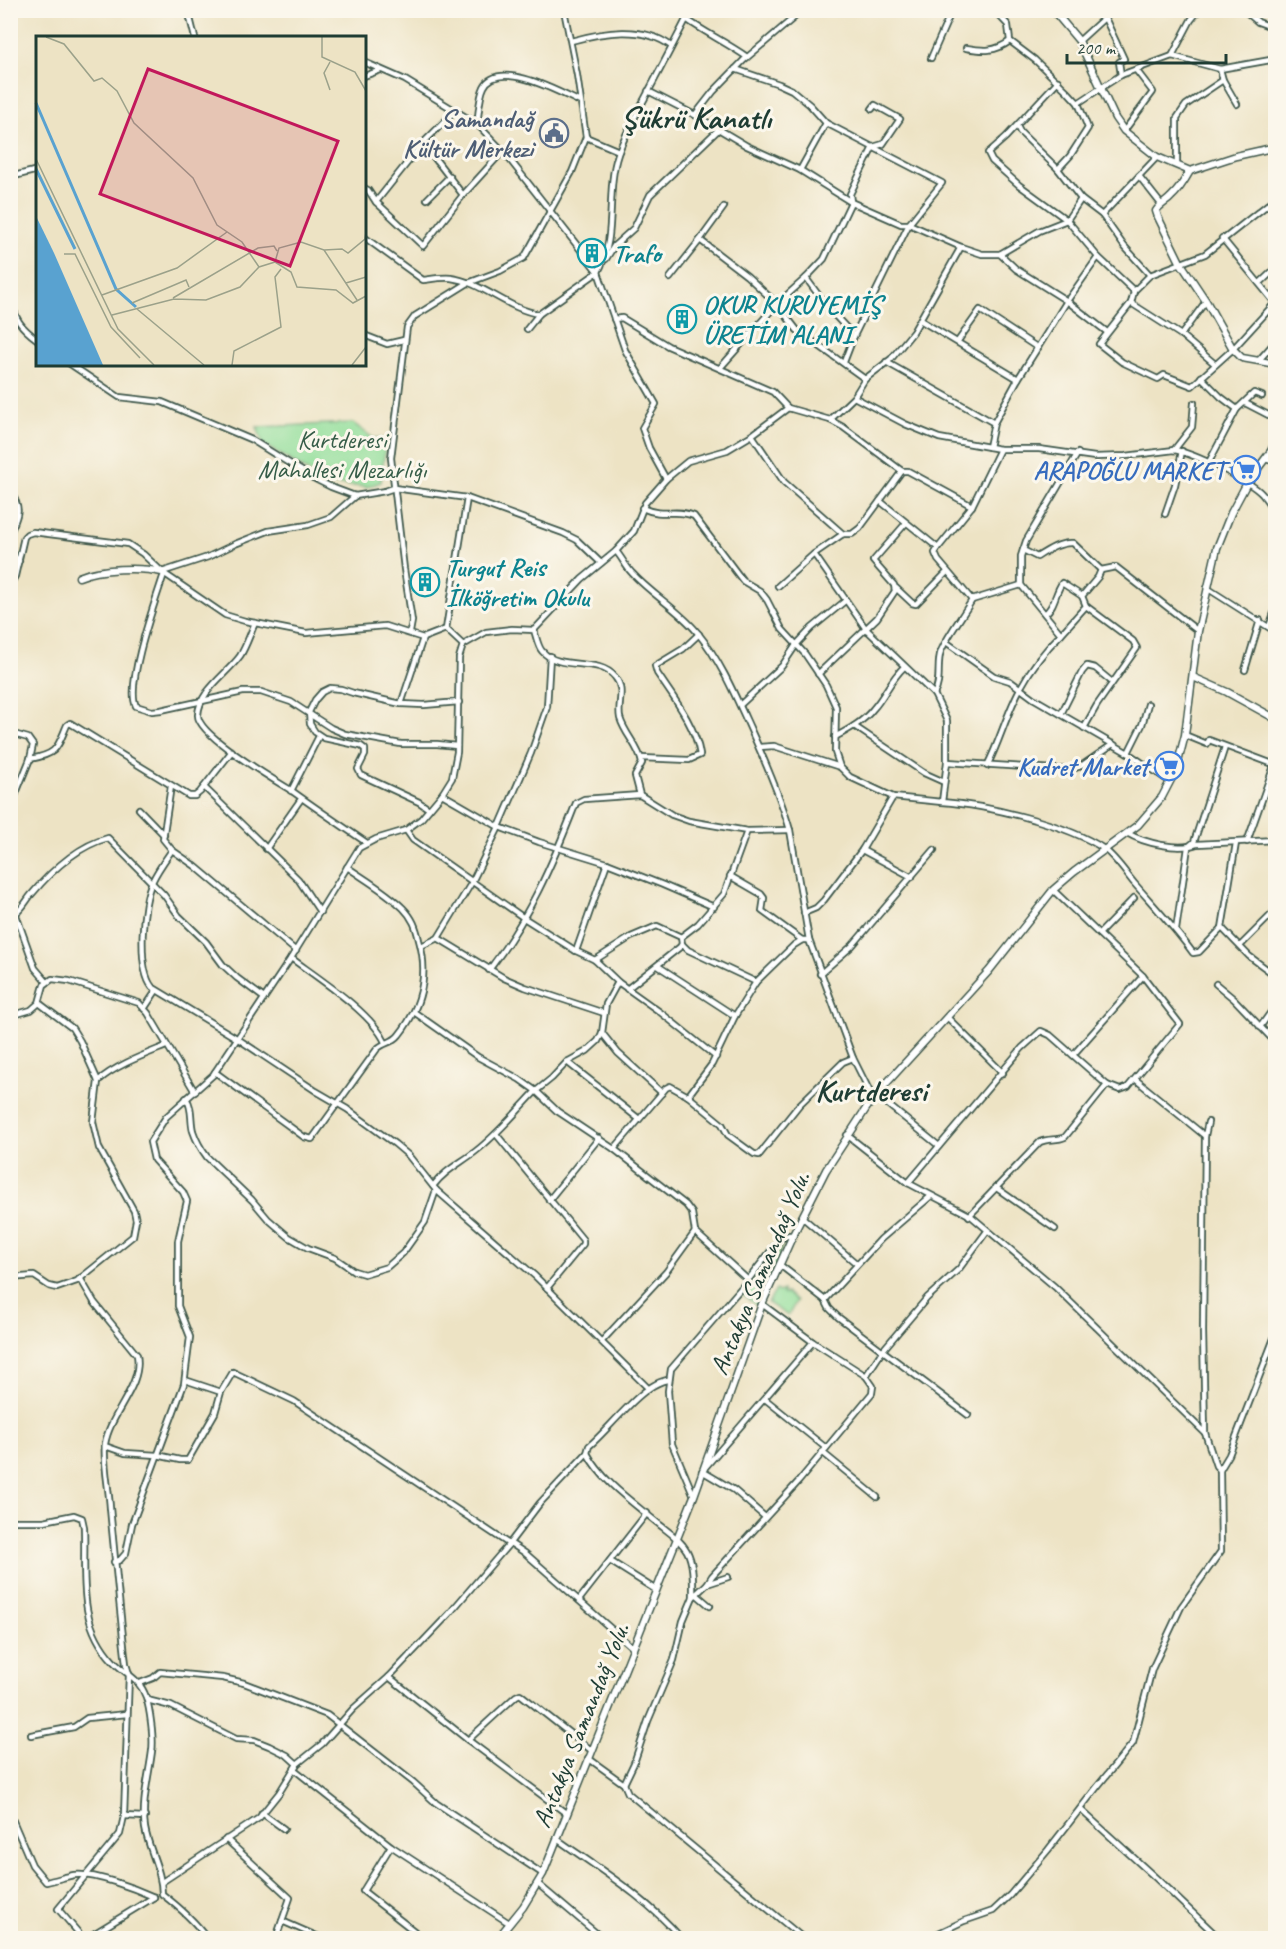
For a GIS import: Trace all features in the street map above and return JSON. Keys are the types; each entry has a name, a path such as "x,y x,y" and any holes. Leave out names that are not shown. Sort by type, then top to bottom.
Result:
{"street":[{"path":"188,10 194,36"},
{"path":"410,632 412,621 391,458 407,327 415,316 468,283 500,271 524,258 572,172 586,137 564,10"},
{"path":"605,260 612,187 619,151 691,10"},
{"path":"695,115 747,57 803,10"},
{"path":"931,58 952,10"},
{"path":"994,10 1008,26 1010,40 1058,81 1078,103 1088,128 1070,156 1058,169"},
{"path":"1053,10 1079,41 1115,118 1124,131 1157,157 1190,171 1236,156 1275,147"},
{"path":"1079,41 1113,10"},
{"path":"1172,56 1191,20 1199,10"},
{"path":"1244,10 1258,22 1269,26 1275,23"},
{"path":"1105,18 1124,59 1119,62 1121,75"},
{"path":"686,19 703,31 725,41 747,57"},
{"path":"571,41 623,31 661,38 671,46"},
{"path":"966,48 989,51 1010,40"},
{"path":"1078,103 1121,75 1172,56 1220,69 1275,58"},
{"path":"366,63 405,80 477,124 503,151 598,272 625,350 656,404 642,428 649,448 666,479"},
{"path":"735,69 792,90 826,123 942,183 909,224 854,336 844,362"},
{"path":"1220,69 1223,80 1237,104"},
{"path":"366,75 381,70"},
{"path":"1124,131 1153,92 1136,70"},
{"path":"477,124 483,87 489,80 505,76 518,76 531,80 580,102"},
{"path":"1177,165 1177,118 1186,105 1223,80"},
{"path":"1058,81 1017,126 988,153 992,161 1019,185 1066,220 1098,257 1134,291"},
{"path":"648,91 695,115 747,146 800,170 851,201 902,224 909,224 982,254 1000,254 1039,231 1066,220 1081,199"},
{"path":"720,368 777,304 824,259 851,201 850,194 873,147 883,144 900,119 875,105 872,109"},
{"path":"376,202 423,143 456,110"},
{"path":"800,170 826,123"},
{"path":"1017,126 1020,132 1058,169 1081,199 1102,216 1124,246 1150,275"},
{"path":"527,329 539,314 598,272 614,246 634,228 650,195 719,129"},
{"path":"586,137 619,151"},
{"path":"423,143 464,195"},
{"path":"366,189 376,202 423,246 503,151"},
{"path":"1102,216 1157,157"},
{"path":"10,177 36,170"},
{"path":"1190,171 1183,184 1172,197 1161,204 1156,212 1180,262 1206,301 1233,350 1242,358 1275,364"},
{"path":"427,199 450,176"},
{"path":"1139,176 1161,204"},
{"path":"1222,238 1275,303 1233,350 1192,386 1164,375 1158,379 1122,362 1099,344 1131,303 1134,291 1150,275 1204,254 1222,238 1274,201"},
{"path":"670,278 723,207"},
{"path":"366,238 423,280 450,278 468,283 511,305 539,314"},
{"path":"700,240 747,276 777,304 797,330 865,379"},
{"path":"830,420 854,397 865,379 899,350 920,320 961,247"},
{"path":"1000,254 1016,269 1067,301 1107,332"},
{"path":"988,447 994,423 1018,379 1098,257"},
{"path":"1260,283 1275,268"},
{"path":"806,278 828,308 854,336"},
{"path":"10,298 18,322 36,339"},
{"path":"1181,335 1206,301"},
{"path":"1131,303 1181,335 1215,364"},
{"path":"958,342 980,310 1038,348"},
{"path":"614,319 622,318 668,346 773,392 788,408 843,426 902,471 908,471 972,506"},
{"path":"920,320 1018,379"},
{"path":"366,336 387,344 404,340"},
{"path":"1259,360 1275,341"},
{"path":"886,362 994,423"},
{"path":"73,366 119,397 162,402 182,410 252,440 313,478 355,496 394,488 467,498 563,533 577,540 601,563"},
{"path":"1201,377 1237,409"},
{"path":"1209,462 1237,409 1254,393 1262,396"},
{"path":"854,397 905,424 939,438 1000,450 1039,449 1095,457 1182,451 1209,462 1247,483 1261,493 1275,513"},
{"path":"1174,450 1192,427 1194,403"},
{"path":"1245,403 1275,419"},
{"path":"114,1562 120,1560 126,1553 132,1524 185,1380 190,1337 178,1306 178,1241 187,1201 183,1192 154,1160 150,1142 166,1117 215,1072 296,951 359,848 406,830 421,819 442,794 452,778 457,746 459,658 463,645 486,632 512,629 534,630 582,579 616,551 633,531 642,508 666,479 688,461 727,450 752,435 788,408"},
{"path":"752,435 784,482 843,534"},
{"name":"Antakya Samandağ Yolu.","path":"498,1938 523,1907 543,1874 694,1496 762,1304 825,1170 874,1096 989,971 1053,890 1138,825 1162,797 1176,770 1185,735 1198,631 1217,548 1231,513 1247,483 1275,441"},
{"path":"972,600 947,572 935,553 972,506 1000,450"},
{"path":"1166,514 1182,451"},
{"path":"1061,634 1021,585 1021,556 1026,541 1078,453"},
{"path":"1265,459 1275,462"},
{"path":"778,586 814,554 843,534 852,534 902,471"},
{"path":"10,492 19,508 10,533"},
{"path":"79,577 100,572 150,569 163,573 208,557 235,543 268,531 308,525 331,518 355,496"},
{"path":"446,629 467,498"},
{"path":"880,501 938,548"},
{"path":"642,508 654,513 684,513 696,518 743,580 760,591 767,600 782,629 805,654 833,698 836,707 835,752 840,766 849,777 893,797 971,804 1078,835 1105,849 1176,930 1193,953 1199,952 1222,928 1236,843"},
{"path":"906,523 873,561 912,603 916,603 947,572"},
{"path":"10,585 19,561 24,537 33,532 128,544 143,554 163,573 225,615 255,623 306,633 375,626 410,632 423,638 446,629"},
{"path":"1023,550 1037,557 1051,548 1069,542 1073,543 1101,570"},
{"path":"10,551 19,561"},
{"path":"616,551 632,573 685,618 699,634 725,676 759,747 790,831 808,939 853,1058 874,1096 939,1146"},
{"path":"814,554 866,629 934,694 947,721 947,762 942,802"},
{"path":"1101,570 1116,567 1198,631"},
{"path":"1082,596 1101,570"},
{"path":"163,573 146,629 133,698 136,706 152,711 171,709 236,694 256,692 285,699 309,712 331,728 345,734 402,744 457,746"},
{"path":"1045,614 1051,610 1062,583 1082,596 1086,606 1133,641 1137,648 1112,682 1084,728"},
{"path":"934,694 937,690 941,652 972,600 1021,585"},
{"path":"818,674 880,614 896,588"},
{"path":"1207,588 1260,620 1275,632"},
{"path":"740,705 782,666 796,645 812,628 845,601"},
{"path":"987,766 1021,688 1051,644 1086,606"},
{"path":"1269,627 1274,613"},
{"path":"1245,669 1260,620"},
{"path":"255,623 242,654 202,702 198,715 200,724 267,777 368,843"},
{"path":"446,629 463,645"},
{"path":"534,630 541,651 561,661 606,670 615,677 622,689 619,705 621,719 640,752 642,763 635,776 640,795"},
{"path":"641,758 689,760 700,755 699,747 687,720 657,673 655,666 683,649 699,634"},
{"path":"401,704 423,638"},
{"path":"946,642 994,675 1010,681 1033,698 1128,753 1169,781"},
{"path":"421,946 438,938 472,882 499,827 531,753 547,707 550,656"},
{"path":"1061,714 1087,666 1095,668 1112,682"},
{"path":"835,737 854,726 874,709 888,685 904,667"},
{"path":"1193,677 1227,692 1275,719"},
{"path":"429,809 361,775 358,769 366,751 361,746 319,736 310,724 309,712 315,699 322,692 334,688 401,704 459,702"},
{"path":"1128,753 1142,725 1148,704"},
{"path":"30,759 56,751 70,723 128,756 171,786 189,796 195,796 232,751"},
{"path":"854,726 924,773 944,782"},
{"path":"10,733 30,740 33,745 30,759 10,808"},
{"path":"1185,735 1207,744 1209,740 1274,762 1247,842"},
{"path":"291,791 319,736"},
{"path":"947,762 1070,770 1113,744"},
{"path":"759,747 774,747 840,766"},
{"path":"1176,930 1188,847 1194,842 1225,747"},
{"path":"171,786 163,838 172,850 195,866 296,951"},
{"path":"204,787 298,879 320,912"},
{"path":"442,794 499,827 607,864 714,906"},
{"path":"489,970 506,948 538,895 576,803 584,799 640,795 672,815 689,821 747,831 790,831"},
{"path":"804,913 816,908 824,900 862,850 893,797"},
{"path":"266,849 301,799"},
{"path":"139,809 164,835"},
{"path":"406,830 413,840 524,918 576,951 595,960 618,982 660,1011 716,1057"},
{"path":"681,937 724,894 747,831"},
{"path":"1127,833 1150,843 1188,847 1197,844 1275,840"},
{"path":"16,913 41,884 71,856 99,840 108,838 164,895 185,923 212,949 223,965 264,998"},
{"path":"172,850 151,883 144,919 143,953 147,979 156,991 238,1039 373,1127 408,1155 435,1188 513,1255 648,1388"},
{"path":"862,850 912,877"},
{"path":"820,974 852,946 934,850"},
{"path":"576,951 607,864"},
{"path":"215,1072 308,1139 314,1138 376,1048 385,1042 394,1040 414,1012 421,996 425,971 414,921 390,896 347,867"},
{"path":"730,876 762,895 762,911 802,940"},
{"path":"908,1184 975,1102 1003,1073 1022,1048 1041,1031 1050,1035 1107,1085 1120,1090 1128,1087 1180,1024 1143,976 1053,890"},
{"path":"10,898 35,968 47,982"},
{"path":"1099,934 1134,898"},
{"path":"1240,946 1275,910"},
{"path":"595,960 631,937 657,926 681,937"},
{"path":"1222,928 1249,956 1275,975"},
{"path":"681,937 682,944 688,950 756,982"},
{"path":"438,938 489,970 525,987 604,1012"},
{"path":"688,1096 716,1057 735,1016 756,982 794,945 808,939"},
{"path":"627,989 682,944"},
{"path":"291,958 349,1002 365,1017 385,1042"},
{"path":"657,966 735,1016"},
{"path":"1073,1055 1143,976"},
{"path":"10,1016 31,1010 39,1003 42,988 47,982 57,979 134,1000 144,1009 195,1092"},
{"path":"186,1098 190,1105 193,1130 207,1157 252,1200 268,1220 297,1242 335,1258 357,1272 368,1274 382,1269 403,1253 425,1222 435,1188 452,1167 477,1151 496,1134 567,1062 594,1047 602,1033 604,1012 618,982"},
{"path":"1216,984 1234,999 1275,1043"},
{"path":"144,1009 156,991"},
{"path":"10,1278 34,1276 49,1286 57,1288 80,1278 133,1236 136,1220 134,1211 99,1148 93,1122 98,1081 72,1028 39,1003"},
{"path":"1260,1027 1275,1005"},
{"path":"414,1012 478,1056 536,1091 557,1111 599,1138 690,1208 695,1232 748,1280"},
{"path":"947,1017 1003,1073"},
{"path":"602,1033 618,1053 662,1093"},
{"path":"98,1081 135,1059 166,1046"},
{"path":"614,1149 670,1086 688,1096 722,1124 728,1135 754,1154 759,1155 799,1105 843,1062 853,1058"},
{"path":"567,1062 639,1119"},
{"path":"1135,1079 1205,1136"},
{"path":"969,1216 1040,1142 1049,1138 1065,1137 1107,1085"},
{"path":"1208,1122 1205,1136 1203,1331 1205,1432 1216,1466 1220,1470"},
{"path":"496,1134 582,1238 583,1242 547,1288"},
{"path":"847,1135 908,1184 969,1216 1055,1287 1205,1432"},
{"path":"549,1200 599,1138"},
{"path":"995,1187 1054,1230"},
{"path":"825,1300 881,1239 931,1196"},
{"path":"802,1217 857,1264"},
{"path":"866,1376 883,1350 927,1298 958,1269 987,1231"},
{"path":"602,1341 666,1272 695,1232"},
{"path":"694,1496 672,1444 668,1391 670,1369 748,1280 780,1239 793,1235"},
{"path":"780,1264 825,1300 838,1317 968,1415"},
{"path":"80,1278 94,1302 137,1355 139,1365 136,1376 109,1426 105,1446 114,1562 129,1674 124,1816 120,1834 58,1909 85,1938 154,1896 162,1894"},
{"path":"624,1784 674,1660 683,1621 695,1595 824,1450 872,1392 873,1386 866,1376 813,1342 762,1304"},
{"path":"928,1938 964,1921 993,1911 1018,1886 1133,1743 1152,1669 1181,1607 1221,1551 1220,1470 1229,1455 1275,1333"},
{"path":"765,1517 734,1490 702,1470 813,1342"},
{"path":"105,1446 125,1453 188,1460 215,1413 221,1392 233,1372 294,1401 525,1553 633,1648"},
{"path":"185,1380 221,1392"},
{"path":"162,1882 262,1813 297,1764 322,1744 339,1724 389,1677 449,1614 509,1544 540,1503 587,1453 589,1446 648,1388 661,1380 669,1380"},
{"path":"765,1400 877,1497"},
{"path":"587,1453 605,1478 687,1550 692,1564 695,1595 710,1606"},
{"path":"579,1600 647,1513"},
{"path":"10,1521 44,1521 74,1515 82,1518 87,1615 97,1639 113,1662 140,1683 147,1700 153,1748 144,1803 145,1827 162,1882 162,1894"},
{"path":"610,1561 656,1590"},
{"path":"707,1584 728,1577"},
{"path":"140,1683 153,1678 160,1672 223,1678 274,1693 327,1715 436,1803 543,1874"},
{"path":"389,1677 567,1814"},
{"path":"468,1740 520,1694 591,1750"},
{"path":"147,1700 171,1706 236,1739 254,1740 286,1755 297,1764"},
{"path":"31,1735 74,1727 87,1718 127,1714"},
{"path":"588,1758 624,1784 628,1792 803,1938"},
{"path":"294,1770 391,1846 509,1923"},
{"path":"1080,1809 1219,1938"},
{"path":"262,1813 284,1829"},
{"path":"10,1814 32,1865 46,1882 84,1875 154,1896"},
{"path":"124,1816 145,1817"},
{"path":"226,1839 290,1898 276,1938"},
{"path":"557,1839 644,1902 681,1938"},
{"path":"391,1846 363,1891 423,1938"},
{"path":"538,1884 602,1938"},
{"path":"162,1894 181,1909 207,1938"},
{"path":"282,1921 321,1938"}],"green space":[{"name":"Kurtderesi Mahallesi Mezarlığı","path":"353,423 373,438 386,440 381,482 367,487 329,484 263,444 257,427"},
{"path":"784,1246 757,1306 741,1294"},
{"path":"776,1290 779,1292 783,1290 783,1294 787,1293 796,1302 788,1316 768,1303"}],"place":[{"name":"Samandağ Kültür Merkezi","path":"554,133"},
{"name":"Trafo","path":"592,253"},
{"name":"OKUR KURUYEMİŞ ÜRETİM ALANI","path":"682,319"},
{"name":"ARAPOĞLU MARKET","path":"1246,470"},
{"name":"Turgut Reis İlköğretim Okulu","path":"425,582"},
{"name":"Kudret Market","path":"1169,766"}],"district":[{"name":"Şükrü Kanatlı","path":"696,117"},
{"name":"Kurtderesi","path":"871,1090"}]}
